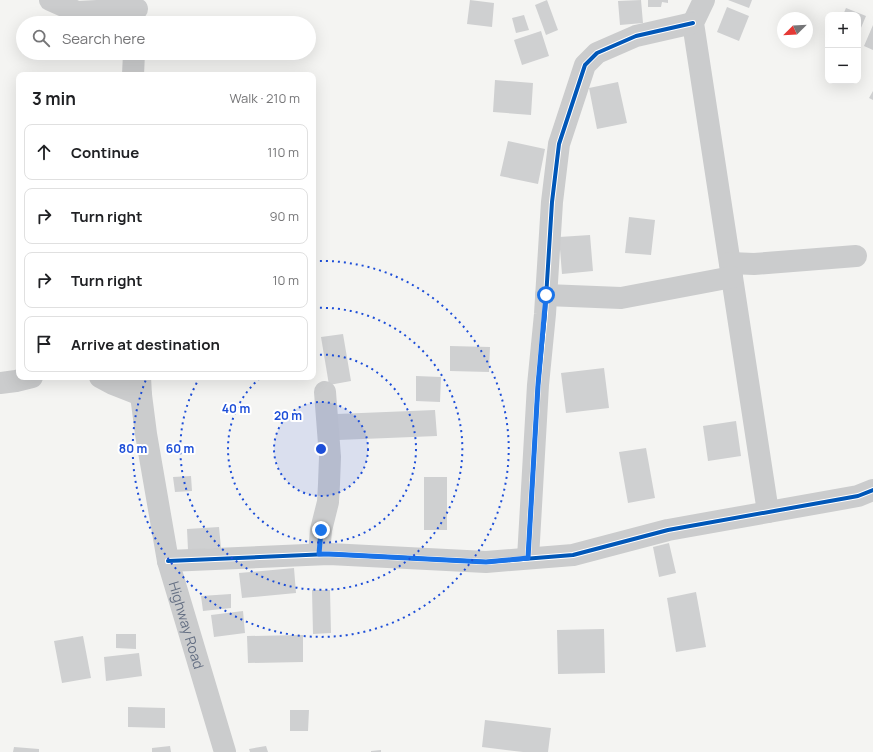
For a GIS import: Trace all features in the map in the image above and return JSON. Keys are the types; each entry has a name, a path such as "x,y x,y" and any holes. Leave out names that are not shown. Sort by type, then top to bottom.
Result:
{"street":[{"path":"50,0 77,12 137,11"},
{"path":"704,0 693,23 768,512"},
{"path":"528,558 538,385 552,202 559,144 585,65 597,54 636,36 693,23"},
{"path":"133,72 134,60"},
{"path":"546,295 621,298 754,264 856,256"},
{"path":"0,383 20,380"},
{"path":"106,380 113,384 140,386"},
{"name":"Highway Road","path":"140,386 146,434 168,561 225,752"},
{"path":"319,554 321,530 328,502 330,457 325,392"},
{"path":"168,561 329,554 486,562 573,554 668,530 858,496 873,490"}],"building":[{"path":"470,0 494,3 492,27 467,24"},
{"path":"547,0 558,30 546,35 535,5"},
{"path":"641,0 643,23 620,25 618,1"},
{"path":"648,0 668,0 668,3 662,2 661,7 648,7"},
{"path":"728,0 752,0 749,8"},
{"path":"727,7 749,16 739,41 717,32"},
{"path":"846,8 856,12 844,12"},
{"path":"861,14 866,16 861,28"},
{"path":"524,15 529,30 516,33 512,18"},
{"path":"873,25 873,50 864,46"},
{"path":"541,31 549,56 522,65 514,40"},
{"path":"495,80 533,83 531,115 493,112"},
{"path":"618,82 627,123 597,129 589,88"},
{"path":"873,91 873,100 869,98"},
{"path":"508,141 545,149 538,184 500,176"},
{"path":"629,217 655,220 651,255 625,253"},
{"path":"590,235 593,271 562,274 559,237"},
{"path":"343,334 351,381 329,385 321,337"},
{"path":"450,346 490,347 489,372 450,371"},
{"path":"604,368 609,408 566,413 561,373"},
{"path":"416,376 441,377 440,402 416,401"},
{"path":"435,410 437,436 338,440 337,414"},
{"path":"736,421 741,456 708,461 703,426"},
{"path":"646,448 655,498 628,503 619,452"},
{"path":"191,476 192,491 175,492 173,477"},
{"path":"424,477 447,477 447,530 424,530"},
{"path":"219,527 221,548 188,550 187,529"},
{"path":"669,543 676,573 659,577 653,547"},
{"path":"294,568 296,593 242,598 239,573"},
{"path":"312,590 330,590 331,633 313,634"},
{"path":"696,592 706,647 676,652 667,598"},
{"path":"231,594 231,608 203,611 201,596"},
{"path":"243,611 245,633 214,637 211,615"},
{"path":"604,629 605,673 558,674 557,630"},
{"path":"116,634 136,634 136,649 116,648"},
{"path":"303,635 303,662 248,663 247,636"},
{"path":"83,636 91,678 62,683 54,641"},
{"path":"139,653 142,676 106,681 104,657"},
{"path":"128,707 165,708 165,728 128,727"},
{"path":"290,710 309,710 308,731 290,731"},
{"path":"485,720 551,728 548,752 523,752 482,747"},
{"path":"170,746 171,752 152,752 152,748"},
{"path":"266,746 268,752 250,752 249,749"},
{"path":"14,747 39,749 39,752 13,752"},
{"path":"381,750 381,752 371,752 371,751"}],"cycle path":[{"path":"528,558 538,385 545,314 552,202 559,144 585,65 597,53 636,36 693,23"},
{"path":"168,561 329,554 486,562 573,555 668,530 858,496 873,490"}],"route":[{"path":"321,530 319,554 486,562 528,558 538,385 546,295"}]}
